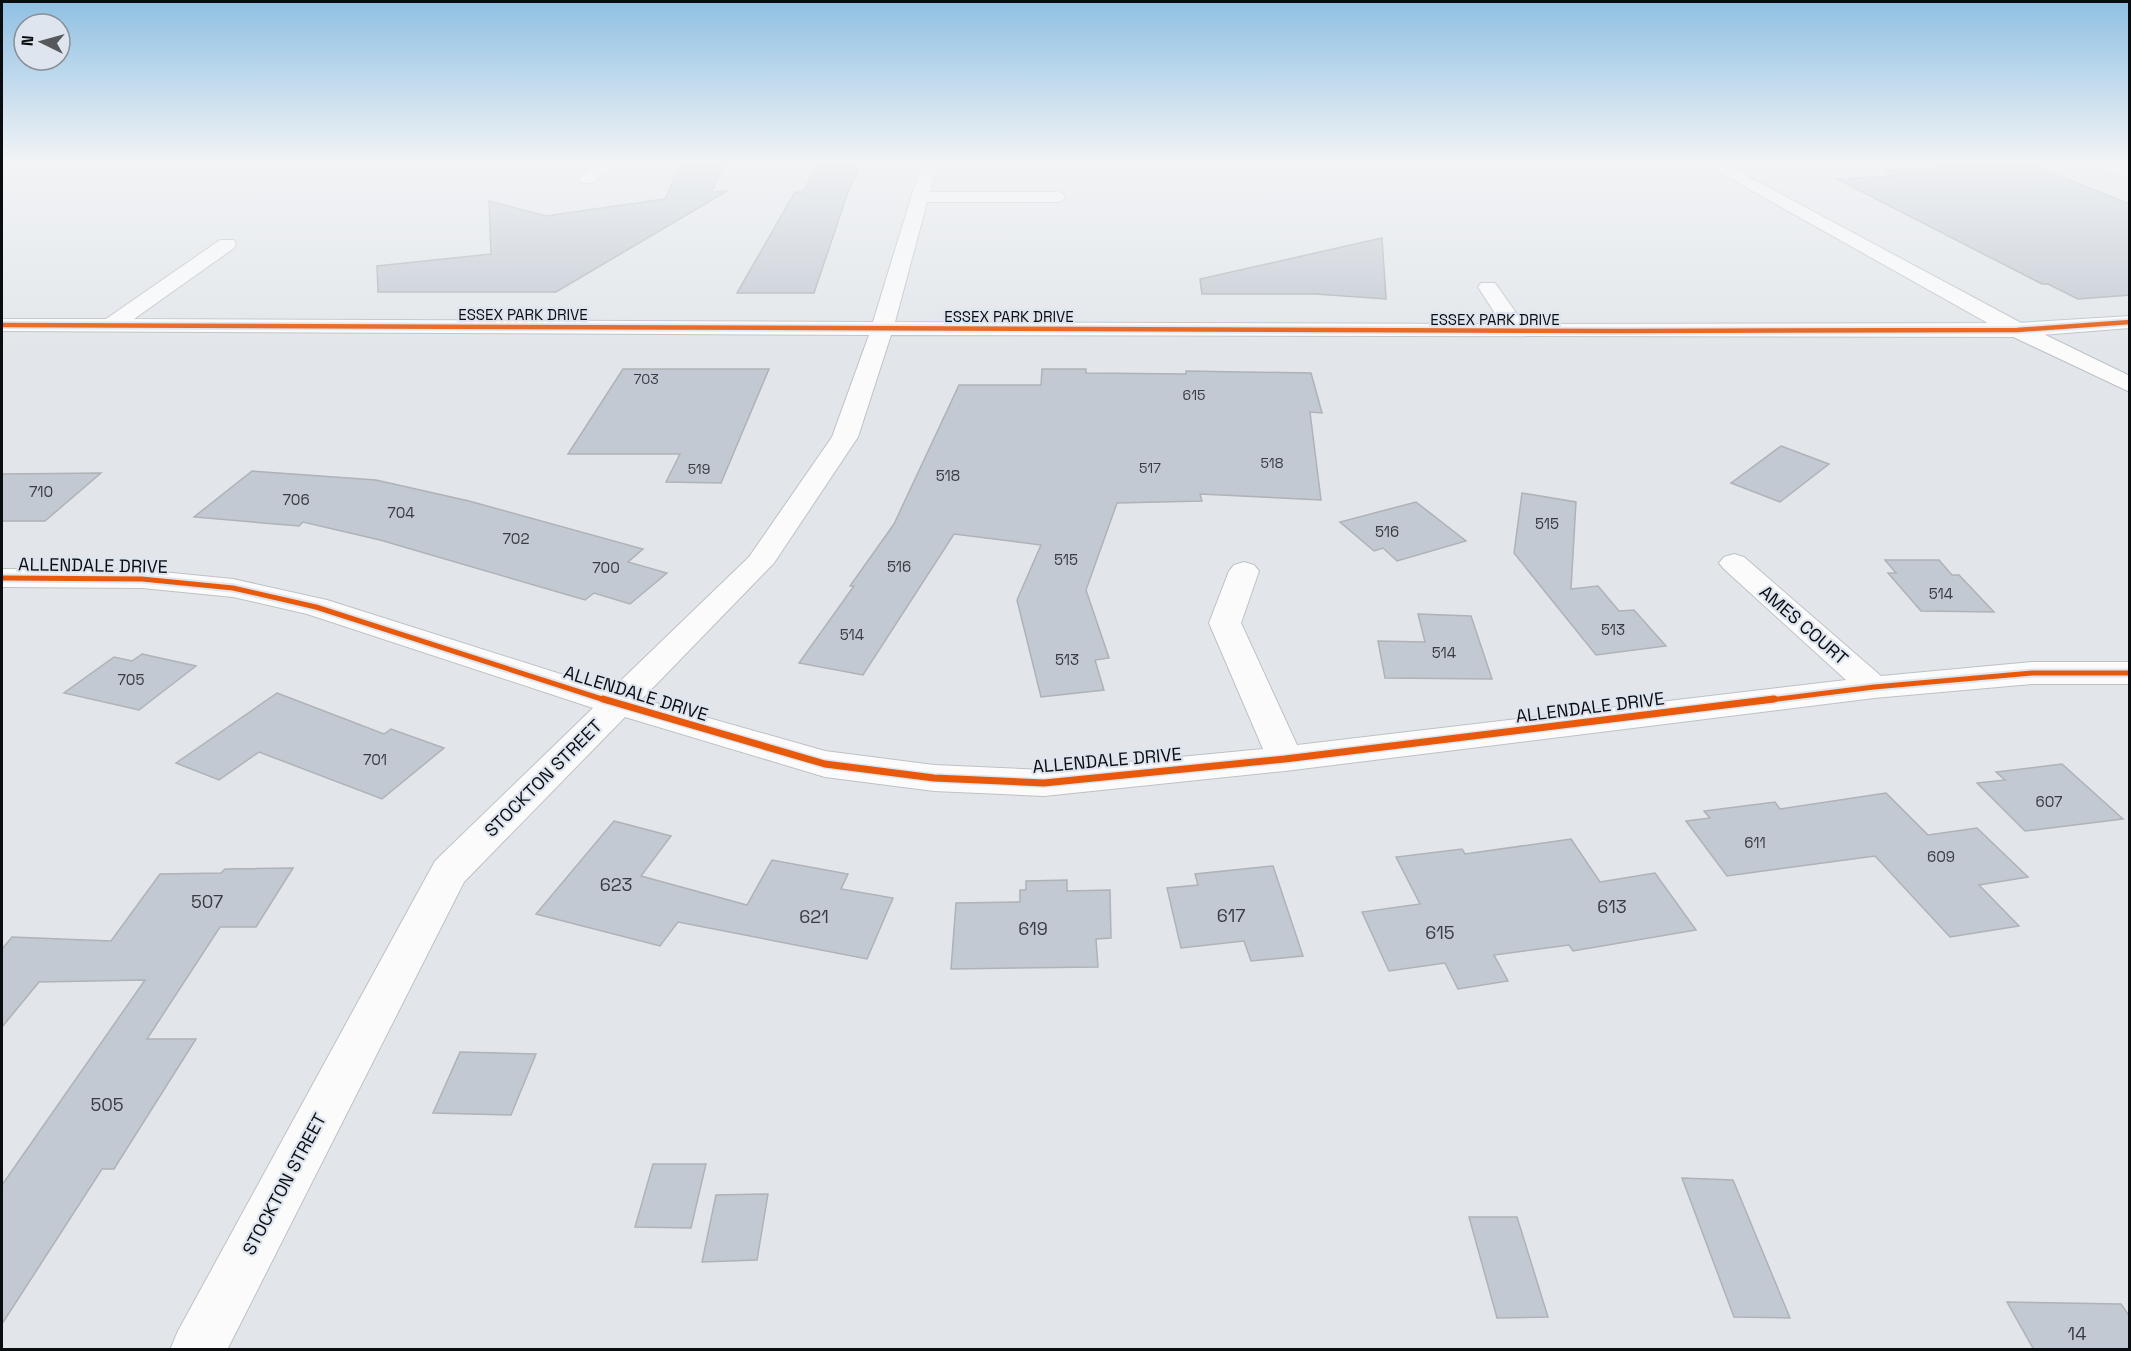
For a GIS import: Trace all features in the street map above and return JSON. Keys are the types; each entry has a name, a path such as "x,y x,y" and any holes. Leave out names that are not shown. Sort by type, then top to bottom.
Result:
{"street":[{"name":"STOCKTON STREET","path":"197,1350 448,872 759,563 845,437 882,328 913,225"},
{"path":"1825,225 2017,330 2130,386"},
{"path":"113,324 227,244"},
{"path":"1488,287 1518,331"},
{"name":"ESSEX PARK DRIVE","path":"2,325 1518,331 2017,330 2130,322"},
{"name":"AMES COURT","path":"1734,563 1874,687"},
{"path":"1244,571 1225,623 1285,759"},
{"name":"ALLENDALE DRIVE","path":"2,578 142,579 233,588 316,607 618,704 825,764 934,778 1044,783 1285,759 1874,687 2032,673 2130,673"}],"building":[{"path":"490,225 669,225 556,292 378,292 377,266 491,254"},
{"path":"776,225 837,225 814,293 737,293"},
{"path":"1927,225 2130,225 2130,295 2078,299 2048,284 2042,284"},
{"path":"1382,238 1386,299 1315,294 1202,294 1200,279"},
{"path":"623,369 769,369 721,483 666,482 680,454 568,454"},
{"path":"1042,369 1086,369 1086,373 1186,374 1186,371 1311,373 1322,413 1310,412 1321,500 1200,494 1202,501 1117,503 1086,590 1109,658 1095,660 1104,690 1041,697 1017,600 1041,545 954,534 863,675 799,663 854,586 850,586 894,524 959,385 1041,385"},
{"path":"1781,446 1829,464 1780,502 1731,483"},
{"path":"252,471 376,480 469,501 643,549 628,562 667,573 630,604 594,593 585,600 380,540 303,522 299,526 194,517"},
{"path":"101,473 45,521 2,521 2,474"},
{"path":"1522,493 1576,502 1571,589 1598,586 1619,611 1634,610 1666,646 1596,655 1514,553"},
{"path":"1416,502 1466,541 1397,561 1383,548 1374,551 1340,522"},
{"path":"1885,560 1939,560 1952,575 1959,575 1994,612 1921,611 1888,573 1896,573"},
{"path":"1418,614 1471,616 1492,679 1385,678 1378,641 1425,642"},
{"path":"142,654 196,666 139,710 64,693 114,657 132,661"},
{"path":"277,693 384,734 391,729 444,748 382,799 259,752 219,780 176,763"},
{"path":"2062,764 2123,819 2025,831 1977,783 2005,780 1996,772"},
{"path":"1886,793 1928,835 1977,828 2028,877 1979,885 2019,926 1950,937 1875,856 1727,876 1686,821 1710,818 1704,811 1775,802 1780,809"},
{"path":"614,821 671,836 641,876 747,905 772,860 848,874 841,889 893,898 867,959 678,922 660,946 536,914"},
{"path":"1571,839 1600,882 1655,873 1696,930 1573,951 1569,945 1494,955 1508,981 1458,989 1445,963 1389,971 1362,912 1420,904 1396,857 1462,849 1465,854"},
{"path":"1273,866 1303,956 1251,961 1244,941 1181,948 1167,888 1198,885 1195,874"},
{"path":"293,868 256,927 220,927 147,1039 196,1039 114,1169 102,1169 2,1324 2,1185 145,980 39,982 2,1027 2,949 12,937 111,941 160,874 221,873 225,869"},
{"path":"1067,880 1067,891 1110,890 1111,938 1096,939 1098,967 951,969 956,903 1020,902 1020,890 1026,890 1026,881"},
{"path":"460,1052 536,1054 511,1115 433,1113"},
{"path":"653,1164 706,1164 691,1228 635,1227"},
{"path":"1682,1178 1733,1180 1790,1318 1734,1317"},
{"path":"768,1194 757,1260 702,1262 716,1195"},
{"path":"1469,1217 1517,1217 1548,1317 1497,1318"},
{"path":"2007,1302 2121,1304 2130,1317 2130,1350 2034,1350"}],"cycle path":[{"path":"2,325 1620,331 2017,330 2130,322"},
{"path":"2,578 142,579 233,588 316,607 618,704 825,764 934,778 1044,783 1285,759 1874,687 2032,673 2130,673"}]}
